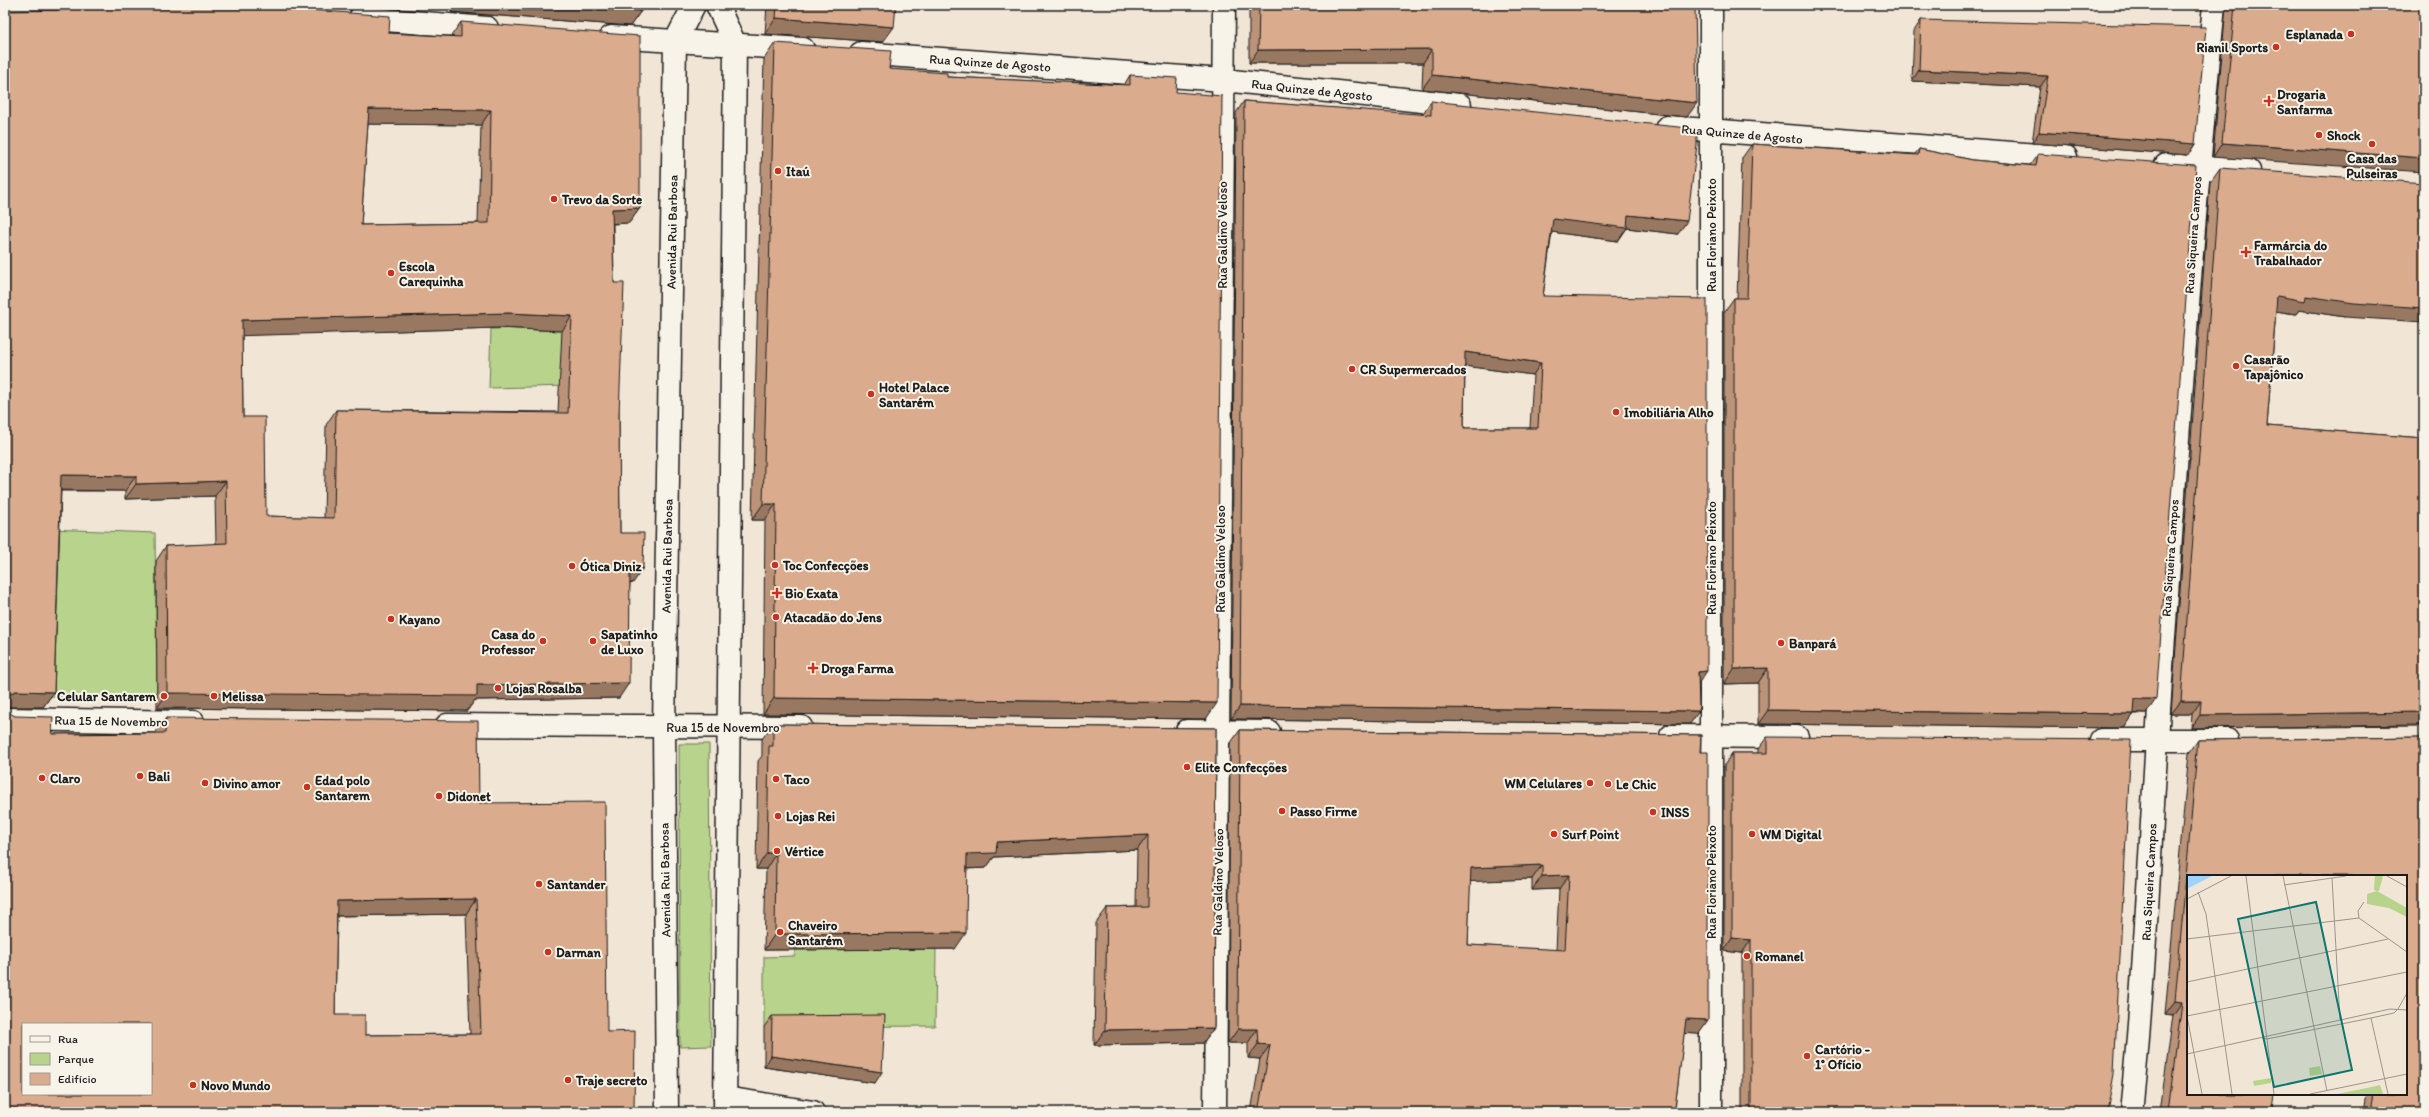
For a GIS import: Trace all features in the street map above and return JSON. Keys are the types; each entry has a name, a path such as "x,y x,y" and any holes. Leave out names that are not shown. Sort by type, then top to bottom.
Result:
{"street":[{"name":"Avenida Rui Barbosa","path":"667,1112 664,727 675,42 694,5"},
{"path":"717,5 735,44 727,726 725,1105 813,1112"},
{"name":"Rua Galdino Veloso","path":"1215,1112 1220,732 1224,5"},
{"name":"Rua Floriano Peixoto","path":"1711,1112 1712,5"},
{"name":"Rua Siqueira Campos","path":"2131,1112 2141,1018 2157,741 2198,167 2214,5"},
{"path":"343,16 509,29"},
{"name":"Rua Quinze de Agosto","path":"588,36 675,42 735,44 1223,80 1483,108"},
{"name":"Rua Quinze de Agosto","path":"1648,125 1712,132 2088,159"},
{"path":"2143,163 2268,172"},
{"name":"Rua 15 de Novembro","path":"5,719 211,723"},
{"name":"Rua 15 de Novembro","path":"426,725 823,727"},
{"path":"1164,731 1291,732"},
{"path":"1648,736 1814,737"},
{"path":"2077,740 2243,740"}],"green space":[{"path":"610,325 610,385 489,388 491,329"},
{"path":"49,529 155,533 157,698 44,696"},
{"path":"679,744 709,744 711,1046 680,1047"},
{"path":"936,948 935,1026 764,1027 764,957 795,956 795,950 800,949"}],"building":[{"path":"57,5 144,7 144,5 243,5 390,16 389,33 461,37 461,22 640,36 640,208 612,209 614,283 624,283 619,414 620,533 644,533 643,568 630,569 629,683 477,685 477,696 167,693 166,546 227,543 226,481 136,484 136,476 61,475 54,692 15,691 5,697 5,11 58,10","holes":["369,109 491,110 489,223 361,225","509,313 572,316 568,413 336,410 334,518 266,516 265,417 243,417 242,320"]},
{"path":"565,5 641,5 641,11"},
{"path":"777,5 896,5 894,27 776,18"},
{"path":"1259,5 1695,5 1697,103 1432,75 1432,49 1258,50"},
{"path":"2235,5 2424,5 2424,158 2222,143"},
{"path":"1921,20 2206,27 2195,144 2039,132 2048,76 1919,70"},
{"path":"775,43 891,51 889,69 947,73 947,77 1130,85 1130,75 1177,78 1176,92 1222,96 1217,703 774,698 776,504 763,504"},
{"path":"1244,101 1431,115 1431,101 1697,129 1697,145 1687,221 1628,215 1627,228 1553,219 1543,296 1707,299 1707,671 1698,672 1699,711 1240,706","holes":["1465,352 1541,363 1538,428 1464,428"]},
{"path":"1752,144 1918,155 1919,149 1973,160 2036,166 2038,154 2196,165 2156,699 2135,699 2134,714 1768,710 1768,668 1734,669 1734,298 1747,298"},
{"path":"2220,168 2424,183 2424,308 2354,303 2306,296 2305,301 2277,296 2267,426 2424,438 2424,712 2200,715 2201,701 2181,701"},
{"path":"5,710 15,716 53,717 52,734 165,733 166,718 478,721 479,803 605,802 607,1032 635,1031 634,1112 5,1112","holes":["476,899 481,1034 365,1035 365,1015 335,1015 337,901"]},
{"path":"773,724 1216,728 1214,1028 1105,1030 1107,908 1147,907 1148,835 997,842 996,853 967,854 966,933 775,934 776,853 767,853 769,746 773,746"},
{"path":"1240,730 1701,735 1700,752 1708,752 1708,1020 1686,1019 1675,1108 1695,1112 1258,1112 1270,1045 1258,1044 1257,1029 1238,1029","holes":["1542,865 1542,876 1569,875 1565,950 1468,945 1471,868"]},
{"path":"1767,737 2131,740 2114,1073 2107,1112 1751,1112 1751,940 1732,938 1732,753 1767,753"},
{"path":"2424,737 2424,1112 2372,1112 2375,1095 2407,1095 2407,875 2187,875 2187,1095 2275,1095 2273,1110 2283,1112 2168,1112 2182,1002 2175,1001 2198,740"},
{"path":"885,1015 882,1072 771,1056 772,1016"}],"place":[{"name":"Esplanada","path":"2351,34"},
{"name":"Rianil Sports","path":"2276,47"},
{"name":"Drogaria Sanfarma","path":"2269,101"},
{"name":"Shock","path":"2319,135"},
{"name":"Casa das Pulseiras","path":"2372,144"},
{"name":"Itaú","path":"778,171"},
{"name":"Trevo da Sorte","path":"554,199"},
{"name":"Farmárcia do Trabalhador","path":"2246,252"},
{"name":"Escola Carequinha","path":"391,273"},
{"name":"Casarão Tapajônico","path":"2236,366"},
{"name":"CR Supermercados","path":"1352,369"},
{"name":"Hotel Palace Santarém","path":"871,394"},
{"name":"Imobiliária Alho","path":"1616,412"},
{"name":"Toc Confecções","path":"775,565"},
{"name":"Ótica Diniz","path":"572,566"},
{"name":"Bio Exata","path":"777,593"},
{"name":"Atacadão do Jens","path":"776,617"},
{"name":"Kayano","path":"391,619"},
{"name":"Casa do Professor","path":"543,641"},
{"name":"Sapatinho de Luxo","path":"593,641"},
{"name":"Banpará","path":"1781,643"},
{"name":"Droga Farma","path":"813,668"},
{"name":"Lojas Rosalba","path":"498,688"},
{"name":"Celular Santarem","path":"164,696"},
{"name":"Melissa","path":"214,696"},
{"name":"Elite Confecções","path":"1187,767"},
{"name":"Bali","path":"140,776"},
{"name":"Claro","path":"42,778"},
{"name":"Taco","path":"776,779"},
{"name":"Divino amor","path":"205,783"},
{"name":"WM Celulares","path":"1590,783"},
{"name":"Le Chic","path":"1608,784"},
{"name":"Edad polo Santarem","path":"307,787"},
{"name":"Didonet","path":"439,796"},
{"name":"Passo Firme","path":"1282,811"},
{"name":"INSS","path":"1653,812"},
{"name":"Lojas Rei","path":"778,816"},
{"name":"Surf Point","path":"1554,834"},
{"name":"WM Digital","path":"1752,834"},
{"name":"Vértice","path":"777,851"},
{"name":"Santander","path":"539,884"},
{"name":"Chaveiro Santarém","path":"780,932"},
{"name":"Darman","path":"548,952"},
{"name":"Romanel","path":"1747,956"},
{"name":"Cartório - 1° Ofício","path":"1807,1056"},
{"name":"Traje secreto","path":"568,1080"},
{"name":"Novo Mundo","path":"193,1085"}]}
